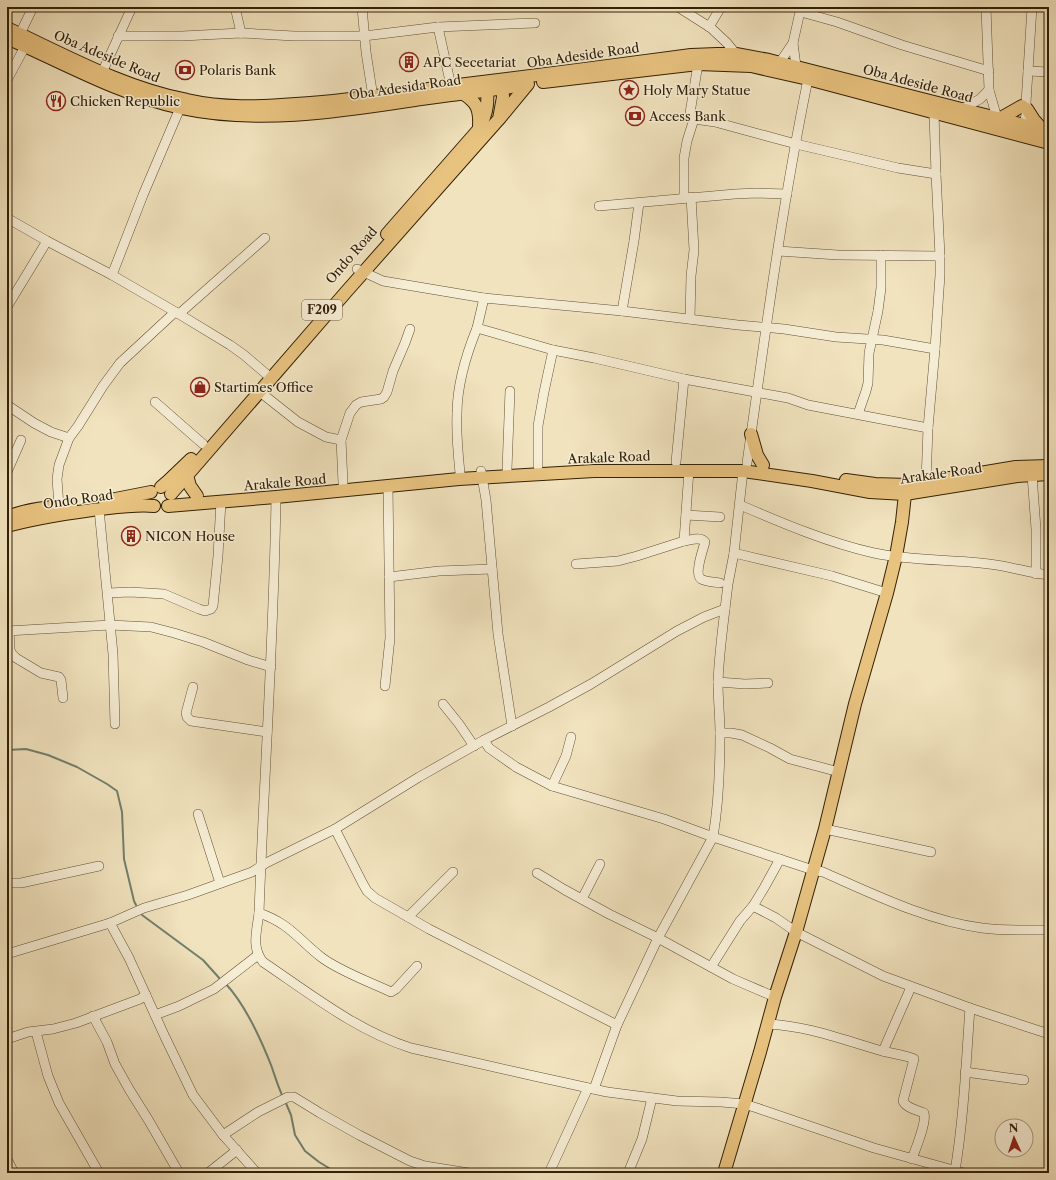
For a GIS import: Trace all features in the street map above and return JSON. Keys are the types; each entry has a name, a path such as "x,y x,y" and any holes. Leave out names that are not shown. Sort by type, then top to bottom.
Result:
{"main road":[{"path":"7,28 25,40"},
{"name":"Oba Adesida Road","path":"7,38 25,40 101,76 138,96 180,108 213,114 276,116 376,106 462,93 487,86 502,84 528,84 627,68 698,64 751,66 808,79 934,113 1020,129 1049,143"},
{"name":"Oba Adeside Road","path":"502,84 627,68 691,55 736,54 780,62 998,118 1020,129 1046,131"},
{"name":"Oba Adeside Road","path":"101,76 130,83 164,95 217,105 238,106 324,103 451,86 487,86"},
{"path":"500,119 502,84"},
{"path":"500,119 528,84"},
{"name":"F209","path":"479,129 487,111 487,86"},
{"path":"462,93 470,98 478,107 479,129"},
{"path":"998,118 1025,106 1034,120 1046,131"},
{"name":"Ondo Road","path":"7,517 37,509 110,500 156,490 168,481 187,464 203,444 268,376 326,306 500,119"},
{"name":"Ondo Road","path":"360,271 479,129"},
{"name":"Ondo Road","path":"170,499 187,475 260,392 268,376"},
{"path":"751,434 757,455 763,465"},
{"name":"Arakale Road","path":"170,499 221,501 276,497 481,475 676,462 745,467 812,481 853,481 894,485 908,485 980,477 1049,474"},
{"name":"Arakale Road","path":"170,499 460,473 481,475 507,469 538,466 689,470 763,465 870,492 905,494 980,477 1016,467 1049,466"},
{"path":"187,475 190,486 197,496"},
{"path":"167,489 170,499 161,509 154,506 150,500 156,490 167,489"},
{"path":"724,1173 825,829 855,704 887,593 896,556 905,494"},
{"name":"Ondo Road","path":"7,526 24,521 99,509 145,505 154,506"}],"street":[{"path":"7,80 25,40 33,7"},
{"path":"101,76 132,7"},
{"path":"235,7 241,33"},
{"path":"362,7 364,36 373,97"},
{"path":"678,7 709,27 720,36 736,54"},
{"path":"709,27 721,7"},
{"path":"986,7 989,90 998,118"},
{"path":"1020,129 1025,106 1032,7"},
{"path":"796,66 793,43 801,9 902,45 989,71"},
{"path":"118,36 182,36 241,33 294,36 364,36 438,27 535,23"},
{"path":"438,27 451,86"},
{"path":"780,62 793,43"},
{"path":"698,64 690,113 694,119 715,122 796,144 898,168 936,174"},
{"path":"1028,71 1049,72"},
{"path":"550,1173 591,1089 617,1025 658,938 713,837 720,783 718,682 721,639 756,392 787,194 808,79"},
{"path":"962,109 980,99 989,90"},
{"path":"112,275 143,195 180,108"},
{"path":"926,482 928,428 935,349 940,256 934,113"},
{"path":"690,319 691,276 694,250 684,158 687,141 694,119"},
{"path":"599,206 758,193 787,194"},
{"path":"622,311 639,203"},
{"path":"7,218 112,275 230,345 268,376"},
{"path":"59,506 57,479 59,465 69,438 120,363 265,238"},
{"path":"7,307 47,241"},
{"path":"778,251 838,255 940,256"},
{"path":"858,414 866,391 869,353 878,311 881,288 881,255"},
{"path":"360,271 383,281 484,298 622,311 784,329 836,337 883,340 935,349"},
{"path":"460,473 457,413 462,373 477,328 484,298"},
{"path":"477,328 553,350 684,379 788,398 808,405 928,428"},
{"path":"343,483 341,440 350,413 356,405 364,401 381,399 384,397 410,329"},
{"path":"538,466 538,426 553,350"},
{"path":"676,462 684,379"},
{"path":"507,469 510,391"},
{"path":"260,392 298,422 326,437 341,440"},
{"path":"155,402 203,444"},
{"path":"7,405 34,423 51,432 69,438"},
{"path":"7,472 21,440"},
{"path":"684,541 689,470"},
{"path":"481,475 486,500 498,634 512,726"},
{"path":"1032,475 1036,529 1036,574"},
{"path":"385,686 390,638 388,486"},
{"path":"276,497 271,667 259,913 255,944 258,955 263,962 344,1016 371,1032 411,1048 591,1089 678,1101 744,1104 874,1148 912,1159 928,1168 960,1172 959,1149 970,1008"},
{"path":"108,593 130,592 164,594 199,609 205,611 211,610 213,606 218,556 221,501"},
{"path":"740,504 815,535 854,548 875,553 990,564 1036,574 1049,575"},
{"path":"99,509 108,593 115,724"},
{"path":"686,515 720,517"},
{"path":"576,564 618,561 684,541 699,538 703,539 705,542 698,573 699,578 720,583"},
{"path":"734,553 832,576 887,593"},
{"path":"389,577 439,571 492,569"},
{"path":"7,954 110,922 144,908 252,872 266,863 335,829 419,776 591,684 677,631 704,617 725,609"},
{"path":"64,698 61,680 59,677 41,673 16,658 11,653 8,631 110,626 151,627 203,642 248,660 271,667"},
{"path":"718,682 745,684 768,683"},
{"path":"193,687 186,713 187,717 191,721 267,732"},
{"path":"443,704 474,746"},
{"path":"720,733 742,735 790,759 839,772"},
{"path":"552,786 566,756 571,737"},
{"path":"484,740 489,748 516,767 552,786 664,819 713,837 823,872 906,908 954,923 981,928 1004,931 1049,930"},
{"path":"198,814 220,883"},
{"path":"335,829 367,891 375,898 408,917 617,1025"},
{"path":"825,829 931,852"},
{"path":"711,967 740,921 764,888 780,859"},
{"path":"582,899 600,864"},
{"path":"7,883 21,883 99,866"},
{"path":"408,917 453,872"},
{"path":"537,873 556,886 658,938 733,979 775,997"},
{"path":"752,906 776,918 796,932 883,976 970,1008 1049,1034"},
{"path":"259,913 283,924 322,958 391,992 396,989 417,966"},
{"path":"110,922 129,958 193,1095 223,1135 257,1173"},
{"path":"155,1015 179,1006 214,989 258,955"},
{"path":"883,1051 911,987"},
{"path":"7,1039 28,1032 53,1029 140,999 146,995"},
{"path":"93,1016 107,1042 114,1064 179,1173"},
{"path":"767,1024 805,1028 914,1059 903,1101 908,1107 924,1113 925,1116 912,1159"},
{"path":"36,1032 48,1076 59,1103 99,1173"},
{"path":"965,1072 1024,1080"},
{"path":"223,1135 258,1112 285,1099 296,1098 320,1114 410,1161 425,1166 469,1173"},
{"path":"628,1173 642,1139 652,1098"},
{"path":"208,1173 237,1150"},
{"path":"7,1159 14,1173"}],"waterway":[{"path":"7,750 26,749 48,755 77,767 117,791 122,812 124,859 136,905"},
{"path":"142,915 203,960 221,980"},
{"path":"226,984 240,1002 252,1022 267,1054 283,1097"},
{"path":"285,1101 291,1115 295,1135 305,1151 337,1173"}],"place":[{"name":"APC Secetariat","path":"409,62"},
{"name":"Polaris Bank","path":"185,70"},
{"name":"Holy Mary Statue","path":"629,90"},
{"name":"Chicken Republic","path":"56,101"},
{"name":"Access Bank","path":"635,116"},
{"name":"Startimes Office","path":"200,387"},
{"name":"NICON House","path":"131,536"}]}
